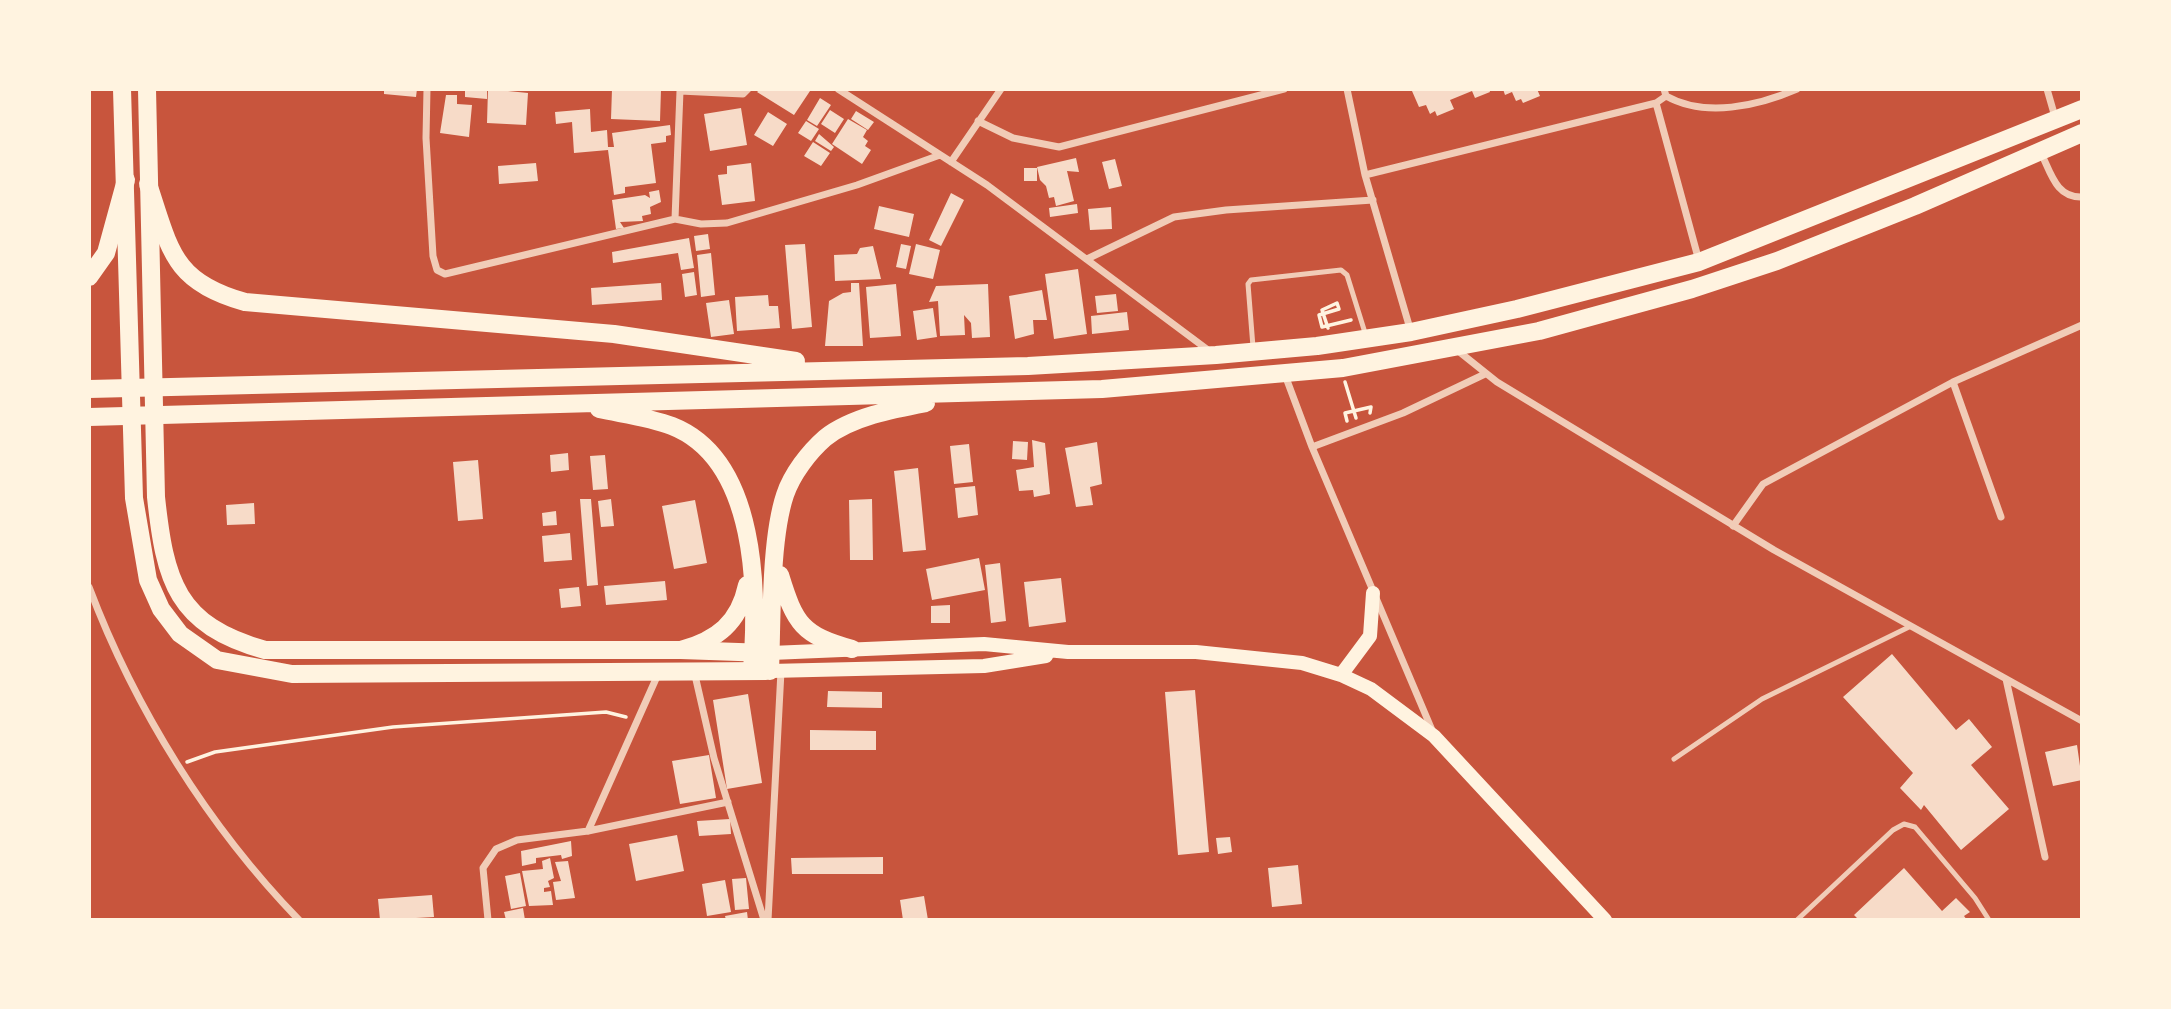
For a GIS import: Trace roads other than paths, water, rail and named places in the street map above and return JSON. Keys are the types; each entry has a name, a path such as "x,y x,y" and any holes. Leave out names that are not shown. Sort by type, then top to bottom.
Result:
{"main road":[{"path":"122,89 134,498 145,570 161,609 180,634 217,660 292,674 659,672 765,664 852,649 984,644 1068,652 1237,654 1302,663 1341,675 1371,689 1434,736 1605,920"},
{"path":"147,89 156,497 162,552 173,585 198,619 230,640 265,650 312,652 681,650 765,664 984,666 1068,652"},
{"path":"89,389 848,368 1028,366 1254,352 1367,339 1411,332 1605,289 1699,262 2082,109"},
{"path":"92,420 571,403 1102,389 1285,375 1455,349 1539,331 1692,289 1777,261 1915,206 2082,133"},
{"path":"89,277 106,253 126,180"},
{"path":"148,184 174,257 192,280 220,295 245,302 614,334 848,368"},
{"path":"765,664 778,525 785,492 802,464 827,437 864,419 902,407 982,393"},
{"path":"571,403 672,426 697,441 716,460 731,482 743,509 765,664"},
{"path":"776,563 796,619 807,632 822,640 852,649"},
{"path":"681,650 706,643 725,631 744,598 750,568"},
{"path":"1341,675 1370,636 1373,593"}],"street":[{"path":"428,89 426,138 433,256 437,270 442,274 675,219 701,224 727,223 857,185 940,155"},
{"path":"675,219 678,90 743,93 748,89"},
{"path":"838,89 951,162 1216,355"},
{"path":"951,162 1002,89"},
{"path":"978,121 1013,138 1059,147 1284,89"},
{"path":"1347,89 1365,175 1411,332"},
{"path":"1365,175 1656,103 1665,93 1683,106 1708,109 1771,100 1797,89"},
{"path":"2047,89 2057,121"},
{"path":"1656,103 1699,262"},
{"path":"2039,151 2060,192 2081,200"},
{"path":"1087,259 1174,217 1201,212 1373,200"},
{"path":"1733,526 1767,481 1953,383 2082,325"},
{"path":"1455,349 1485,374 1733,526 2082,720"},
{"path":"1311,447 1403,413 1485,374"},
{"path":"1285,375 1311,447 1434,736"},
{"path":"1953,383 2001,517"},
{"path":"89,587 131,683 179,765 227,836 299,920"},
{"path":"765,664 766,920"},
{"path":"694,671 728,802 766,920"},
{"path":"588,831 659,672"},
{"path":"2006,679 2045,857"},
{"path":"488,920 483,868 496,849 517,839 588,831 728,802"}],"lane":[{"path":"1254,352 1248,284 1251,280 1341,270 1347,275 1367,339"},
{"path":"1674,759 1762,699 1912,626"},
{"path":"1802,918 1893,830 1904,824 1915,827 1975,898 1989,920"}]}
